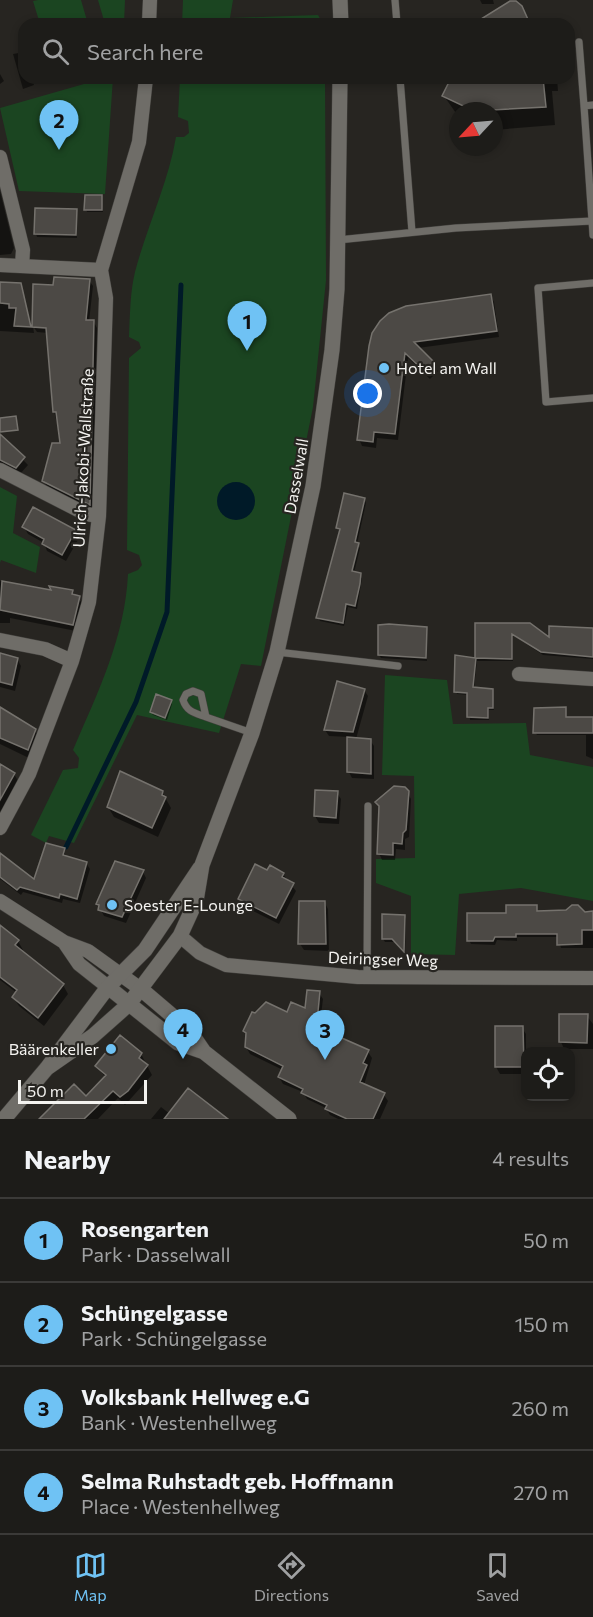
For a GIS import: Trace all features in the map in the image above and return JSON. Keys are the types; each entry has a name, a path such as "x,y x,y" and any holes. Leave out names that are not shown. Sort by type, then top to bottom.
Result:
{"street":[{"path":"149,18 150,0"},
{"path":"340,0 341,18"},
{"name":"Ulrich-Jakobi-Wallstraße","path":"0,828 29,774 72,661 89,602 99,516 106,298 101,270 139,142 145,84"},
{"name":"Dasselwall","path":"47,1068 93,1036 129,1004 142,990 180,936 196,901 202,865 252,733 277,652 321,442 332,350 338,240 340,84"},
{"path":"0,157 22,250 22,266"},
{"path":"0,265 101,270"},
{"path":"0,470 86,514 99,516"},
{"path":"0,640 45,649 72,661"},
{"path":"519,674 593,679"},
{"name":"Dasselwall","path":"47,1068 108,987 145,950 202,865"},
{"path":"4,903 63,942 88,951 122,973 189,1030 204,1052 289,1119"},
{"name":"Deiringser Weg","path":"180,936 200,953 226,965 367,977 593,978"},
{"path":"63,942 79,964 178,1043 204,1052"},
{"path":"4,1119 47,1068"}],"lane":[{"path":"395,0 396,18"},
{"path":"579,42 593,235"},
{"path":"400,84 412,232"},
{"path":"584,106 593,105"},
{"path":"338,240 412,232 592,221"},
{"path":"593,283 538,288 546,402 593,398"},
{"path":"277,652 398,666"},
{"path":"206,717 252,733"},
{"path":"367,977 368,806"}],"green space":[{"path":"81,0 86,18 38,18 33,1"},
{"path":"98,0 125,0 124,18 103,18"},
{"path":"183,0 233,0 230,18 182,18"},
{"path":"318,15 320,18 230,18"},
{"path":"84,84 113,84 105,194 19,191 0,108"},
{"path":"180,84 325,84 326,280 313,407 261,666 241,664 219,733 137,715 74,843 49,836 46,843 31,835 63,770 78,768 79,758 73,750 101,685 116,642 122,620 128,574 138,570 142,565 139,555 127,550 129,358 141,348 139,342 129,337 130,304 135,272 168,171 176,137 184,137 189,133 188,121 178,117"},
{"path":"0,487 17,496 13,533 40,547 36,573 1,560 0,563"},
{"path":"385,675 447,680 453,724 526,723 530,755 593,767 593,901 521,888 459,894 455,955 411,954 411,896 376,883 376,859 415,858 414,776 382,775"}],"water":[{"path":"236,482 249,488 255,501 249,514 236,520 223,514 217,501 223,488"}],"building":[{"path":"510,1 516,1 522,6 527,18 483,18"},
{"path":"448,84 544,84 546,107 503,109 503,102 455,102 442,96"},
{"path":"85,195 102,195 102,210 84,210"},
{"path":"35,208 77,209 76,235 34,234"},
{"path":"54,277 90,279 86,320 94,320 90,505 42,481 52,443 60,443 56,412 53,412 46,328 32,327 33,284 53,285"},
{"path":"0,282 21,283 31,327 14,326 16,308 9,308 9,304 0,303"},
{"name":"Hotel am Wall","path":"491,294 497,331 414,342 435,363 426,373 405,353 395,434 374,432 373,442 357,440 369,346 372,333 380,321 389,313 406,306"},
{"path":"16,416 18,430 0,432 0,418"},
{"path":"0,434 25,457 16,468 0,460"},
{"path":"344,493 365,498 355,542 359,543 352,571 361,573 360,584 355,606 346,604 343,623 316,618 340,529 336,528"},
{"path":"33,507 76,530 62,555 42,544 44,539 22,527"},
{"path":"2,581 51,590 49,586 73,590 72,594 80,596 73,625 0,610"},
{"path":"475,623 530,623 549,637 549,626 593,628 593,657 541,652 512,634 512,659 476,658 473,687 493,689 493,708 488,708 488,718 467,717 467,693 454,692 455,655 475,658"},
{"path":"378,625 427,627 426,658 378,655"},
{"path":"0,653 18,658 12,685 0,682"},
{"path":"337,681 365,689 353,732 324,730"},
{"path":"156,694 172,700 165,718 150,712"},
{"path":"0,707 36,729 28,750 0,738"},
{"path":"566,707 566,717 593,717 593,733 533,733 534,708"},
{"path":"347,737 371,739 371,774 347,772"},
{"path":"0,764 15,773 0,800"},
{"path":"120,771 163,791 162,795 166,797 152,828 107,807"},
{"path":"394,786 405,787 409,791 406,830 403,833 402,844 393,843 393,855 377,854 379,806 375,802"},
{"path":"315,790 338,791 336,818 314,816"},
{"path":"46,843 65,848 63,855 87,862 77,899 60,894 59,898 20,887 17,890 0,877 0,853 34,879"},
{"path":"115,861 144,870 122,917 98,910 99,905 96,904"},
{"path":"255,864 267,870 270,865 284,873 282,877 294,883 276,918 238,899"},
{"path":"299,901 325,901 326,944 298,944"},
{"path":"506,905 537,905 537,911 566,910 572,905 578,905 585,912 593,911 593,930 582,930 582,944 557,945 557,934 516,934 516,937 495,937 493,941 467,941 467,913 506,913"},
{"path":"382,914 405,915 404,952 392,939 382,939"},
{"path":"0,925 19,940 15,945 64,984 38,1018 12,997 17,990 0,977"},
{"path":"307,990 320,991 318,1012 341,1022 335,1035 369,1050 363,1063 367,1065 360,1082 385,1093 373,1119 347,1119 325,1109 327,1105 301,1093 303,1089 278,1077 283,1066 245,1047 246,1033 243,1031 252,1012 255,1013 266,1002 287,1012 291,1002 305,1008"},
{"path":"559,1014 588,1014 587,1043 559,1042"},
{"path":"495,1026 523,1026 521,1067 495,1067"},
{"path":"120,1035 142,1053 139,1058 148,1065 128,1091 120,1097 113,1091 84,1119 39,1119 74,1084 86,1096 106,1075 95,1066"},
{"path":"188,1088 228,1119 164,1119"}],"waterway":[{"path":"66,847 136,702 167,612 181,285"}],"place":[{"name":"Schüngelgasse","path":"59,150"},
{"name":"Rosengarten","path":"247,351"},
{"name":"Hotel am Wall","path":"384,368"},
{"name":"Soester E-Lounge","path":"112,905"},
{"name":"Bäärenkeller","path":"111,1049"},
{"name":"Selma Ruhstadt geb. Hoffmann","path":"183,1059"},
{"name":"Volksbank Hellweg e.G","path":"325,1060"}]}
